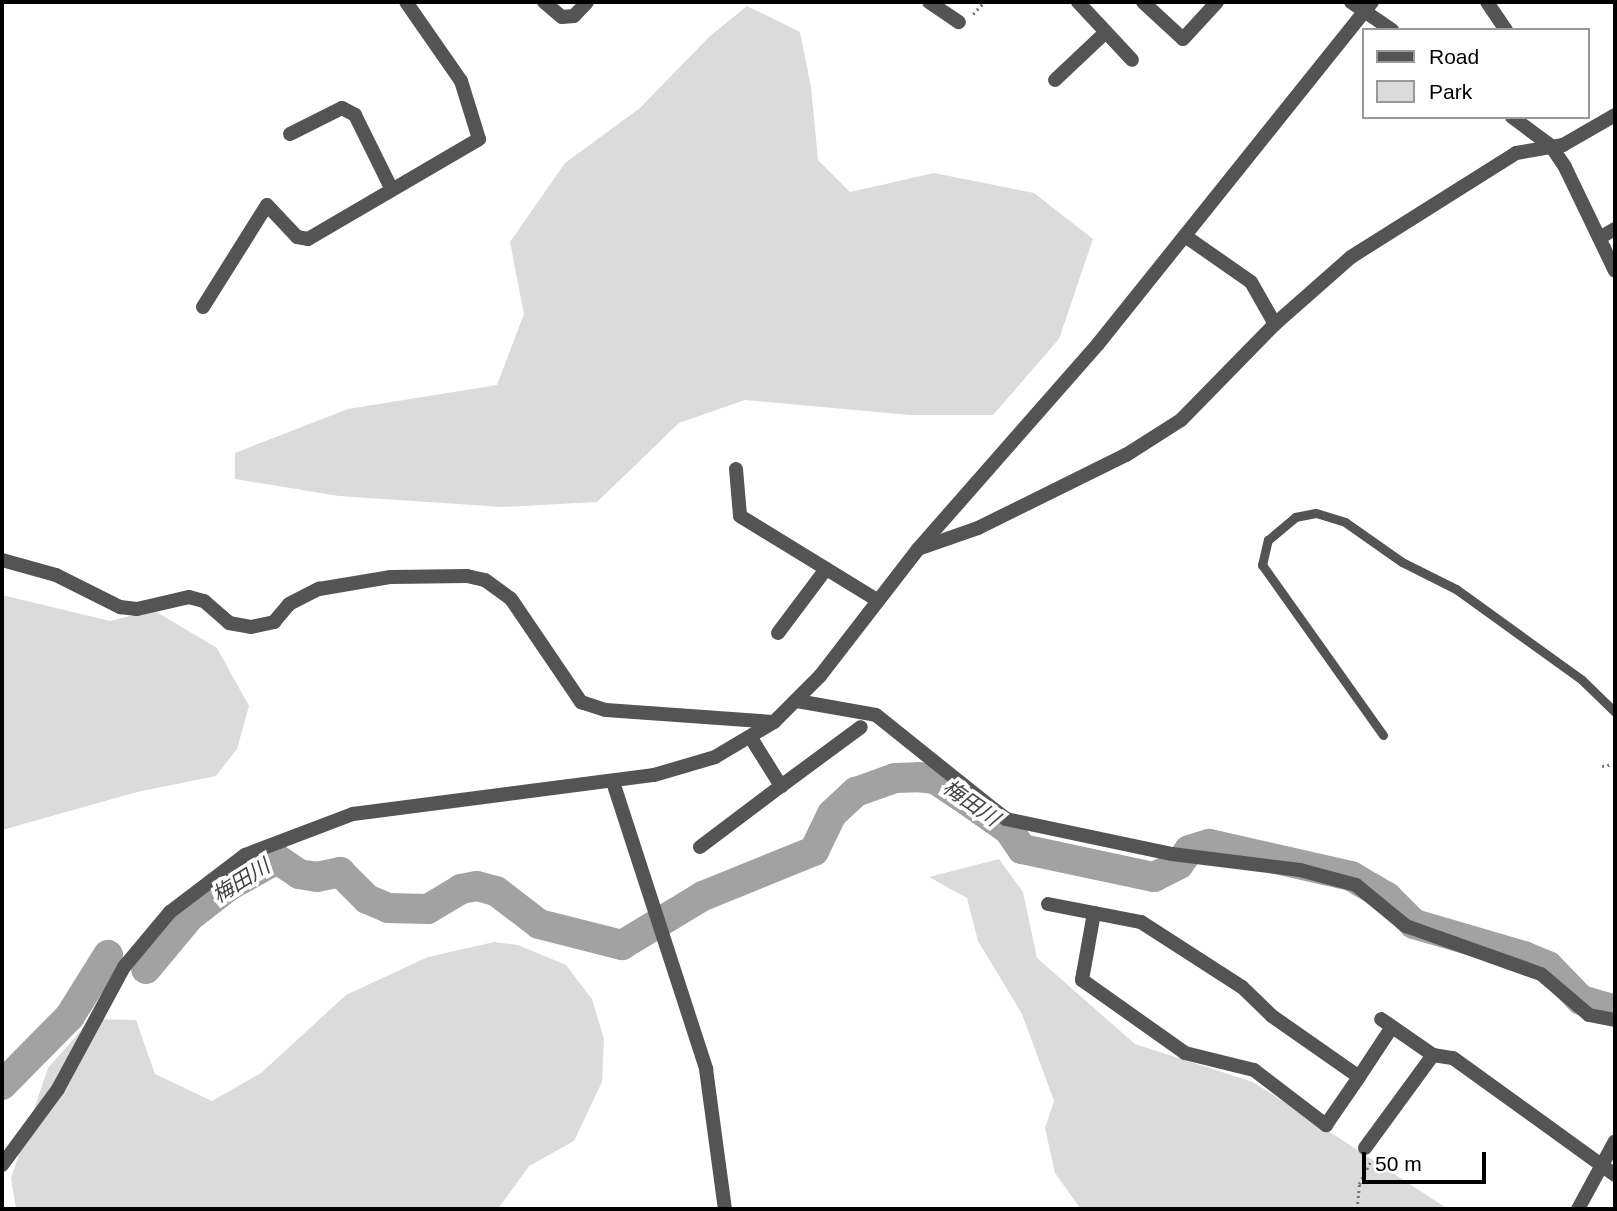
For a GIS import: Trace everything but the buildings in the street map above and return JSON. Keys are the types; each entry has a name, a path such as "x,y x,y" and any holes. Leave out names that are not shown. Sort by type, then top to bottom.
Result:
{"street":[{"path":"203,307 267,205 297,237 308,239 391,188 479,139 461,81 406,2"},
{"path":"544,2 562,17 574,16 587,2"},
{"path":"929,2 959,22"},
{"path":"1078,2 1132,60"},
{"path":"1143,2 1183,38 1217,2"},
{"path":"1351,2 1368,6 1390,28"},
{"path":"1487,2 1505,28"},
{"path":"2,1165 58,1089 124,967 178,904 245,855 272,841 354,814 613,782 715,757 774,722 797,701 918,549 1098,344 1368,6"},
{"path":"1055,80 1106,32"},
{"path":"290,134 342,108 355,115 391,188"},
{"path":"918,549 978,528 1126,455 1181,420 1275,324 1351,257 1516,153 1563,145 1615,115"},
{"path":"1515,119 1551,146 1601,237 1615,271"},
{"path":"1601,237 1615,229"},
{"path":"1185,236 1251,282 1275,324"},
{"path":"736,469 740,516 877,600"},
{"path":"2,560 56,575 120,607 137,609 189,597 204,601 229,623 251,627 274,622 289,604 319,589 391,577 467,576 485,580 511,599 581,702 606,710 774,722"},
{"path":"778,633 826,569"},
{"path":"797,701 876,715 1006,819 1188,855 1300,870 1356,885 1406,926 1541,974 1589,1015 1615,1020"},
{"path":"700,847 861,727"},
{"path":"751,738 781,786"},
{"path":"613,782 706,1069 716,1117 726,1209"},
{"path":"1048,904 1141,922 1242,987 1272,1016 1359,1077"},
{"path":"1094,914 1083,980 1185,1053 1254,1070 1326,1125 1359,1077 1387,1023 1433,1055 1453,1058 1615,1175"},
{"path":"1368,1153 1433,1055"},
{"path":"1578,1209 1615,1141"}],"lane":[{"path":"1382,735 1262,565 1268,540 1295,517 1316,513 1345,522 1402,562 1456,589 1583,680 1615,712"}],"path":[{"path":"1602,766 1615,764"},
{"path":"1357,1209 1359,1184 1368,1153"}],"green space":[{"path":"747,6 800,32 811,87 818,160 850,192 934,173 1034,193 1093,239 1059,339 993,415 910,415 745,400 679,423 597,502 502,507 339,496 235,479 235,453 348,409 497,385 524,314 510,242 565,163 640,108 709,37"},
{"path":"2,595 110,621 153,610 217,648 249,706 237,749 216,776 137,792 2,830"},
{"path":"999,859 1023,892 1037,958 1135,1044 1253,1082 1448,1209 1080,1208 1055,1173 1045,1128 1054,1101 1022,1014 978,941 967,898 929,877"},
{"path":"494,942 518,945 566,965 592,999 604,1039 602,1082 574,1141 529,1166 498,1209 16,1209 11,1178 48,1068 91,1019 136,1020 155,1074 212,1101 261,1073 346,995 428,957"}],"waterway":[{"name":"梅田川","path":"146,969 190,916 229,886 277,859 299,874 317,877 340,872 367,899 388,908 428,909 461,889 477,886 496,891 539,924 622,945 703,896 814,851 832,814 856,792 895,778 918,777 935,779 962,797 1009,830 1022,849 1154,877 1179,864 1189,850 1209,844 1351,876 1387,897 1414,924 1524,956 1548,966 1581,1000 1615,1010"},
{"name":"梅田川","path":"2,1085 70,1016 108,955"}]}
